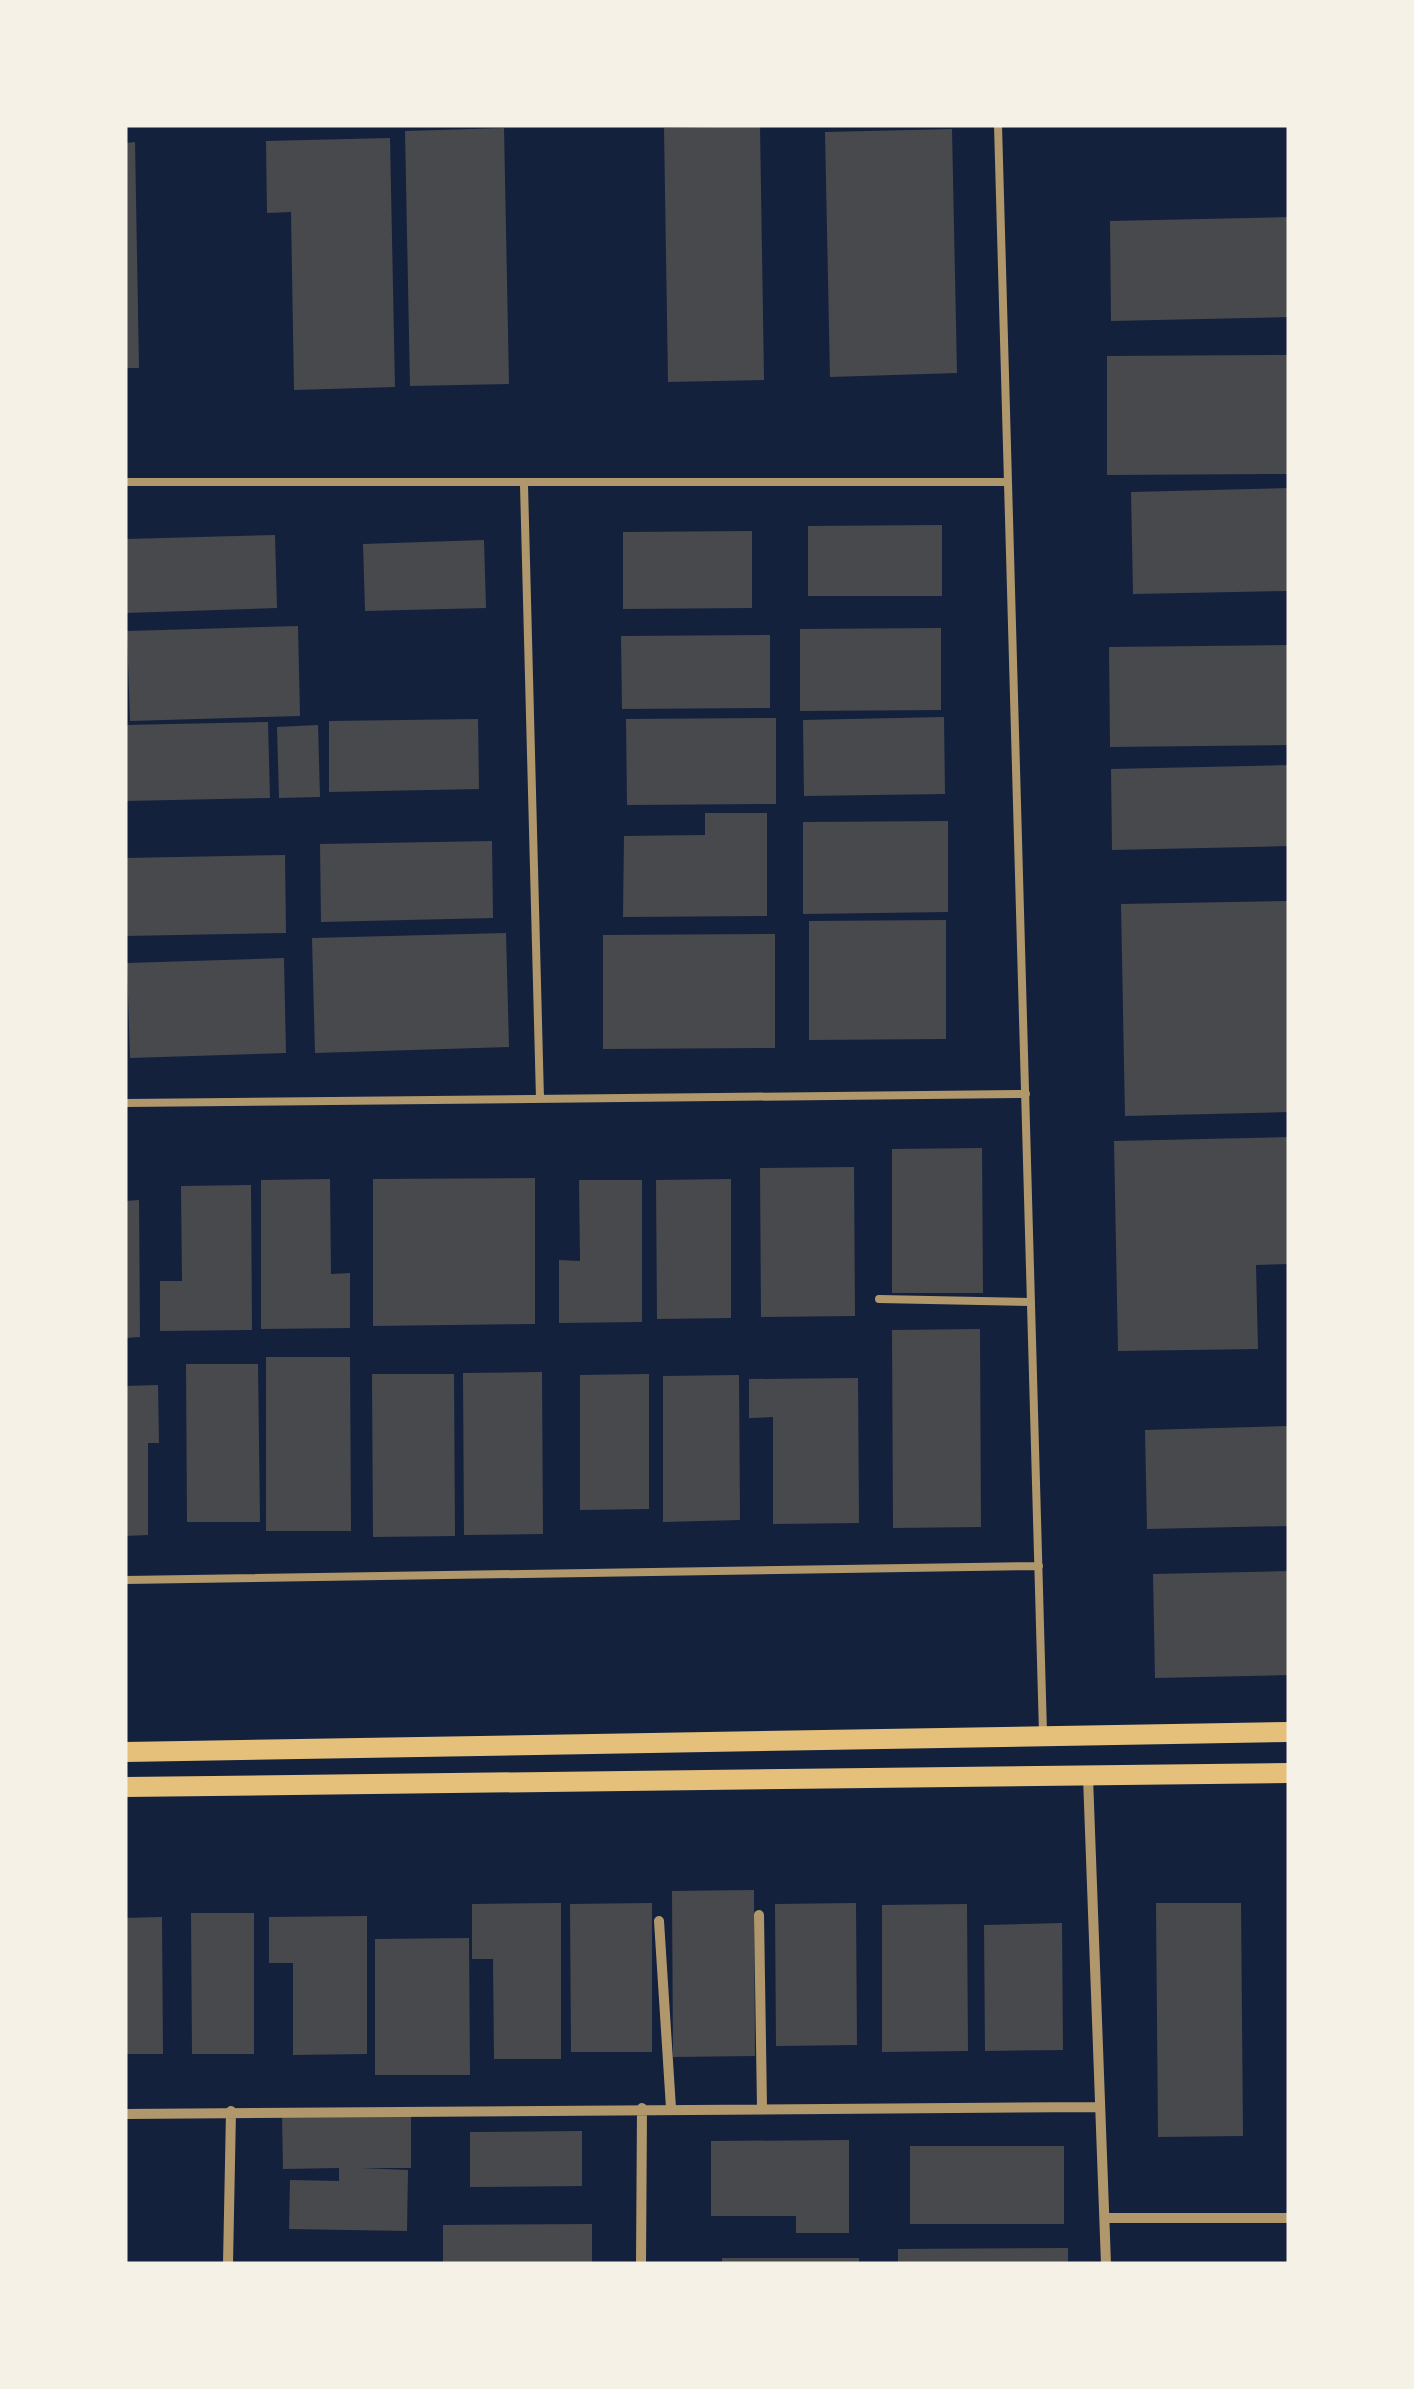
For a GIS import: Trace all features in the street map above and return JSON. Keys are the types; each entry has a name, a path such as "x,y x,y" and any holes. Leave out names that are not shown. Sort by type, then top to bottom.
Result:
{"main road":[{"path":"125,1752 1289,1732"},
{"path":"125,1787 1289,1773"}],"street":[{"path":"1088,1778 1097,2107 1106,2264"},
{"path":"759,1915 762,2108"},
{"path":"659,1921 671,2108"},
{"path":"125,2114 1097,2107"},
{"path":"641,2264 642,2108"},
{"path":"228,2264 231,2112"},
{"path":"1105,2218 1289,2218"}],"lane":[{"path":"998,125 1043,1738"},
{"path":"125,482 1008,482"},
{"path":"524,485 540,1099"},
{"path":"125,1103 1026,1094"},
{"path":"879,1299 1031,1302"},
{"path":"125,1580 1039,1566"}],"building":[{"path":"760,126 764,380 668,382 664,128"},
{"path":"504,128 509,384 410,386 405,131"},
{"path":"952,129 957,373 830,377 825,132"},
{"path":"390,138 395,387 294,390 291,212 267,213 266,141"},
{"path":"135,142 139,368 125,368 125,143"},
{"path":"1289,217 1289,317 1111,321 1110,221"},
{"path":"1289,355 1289,474 1107,475 1107,356"},
{"path":"1289,488 1289,591 1133,594 1131,492"},
{"path":"942,525 942,596 808,596 808,526"},
{"path":"752,531 752,608 623,609 623,532"},
{"path":"275,535 277,608 125,613 125,539"},
{"path":"484,540 486,608 365,611 363,544"},
{"path":"298,626 300,716 130,721 127,631"},
{"path":"941,628 941,710 800,711 800,629"},
{"path":"770,635 770,708 622,709 621,636"},
{"path":"1289,645 1289,745 1110,747 1109,647"},
{"path":"944,717 945,794 804,796 803,720"},
{"path":"776,718 776,804 627,805 626,719"},
{"path":"478,719 479,789 329,792 329,721"},
{"path":"268,722 270,798 125,801 125,725"},
{"path":"318,725 320,797 279,798 277,727"},
{"path":"1289,765 1289,846 1112,850 1111,769"},
{"path":"705,813 767,813 767,916 623,917 624,836 705,835"},
{"path":"948,821 948,912 803,914 803,822"},
{"path":"492,841 493,918 321,922 320,844"},
{"path":"285,855 286,933 125,936 125,858"},
{"path":"1289,901 1289,1112 1125,1116 1121,904"},
{"path":"946,920 946,1039 809,1040 809,921"},
{"path":"506,933 509,1047 315,1053 312,938"},
{"path":"775,934 775,1048 603,1049 603,935"},
{"path":"284,958 286,1053 130,1058 127,963"},
{"path":"1289,1137 1289,1264 1256,1265 1258,1349 1118,1351 1114,1141"},
{"path":"982,1148 983,1293 892,1293 892,1149"},
{"path":"854,1167 855,1316 761,1317 760,1168"},
{"path":"535,1178 535,1324 373,1326 373,1179"},
{"path":"330,1179 331,1274 350,1273 350,1328 261,1329 261,1180"},
{"path":"731,1179 731,1318 657,1319 656,1180"},
{"path":"579,1180 642,1180 642,1322 559,1323 559,1260 580,1261"},
{"path":"251,1185 252,1330 160,1331 160,1281 182,1281 181,1186"},
{"path":"139,1200 140,1337 125,1338 125,1201"},
{"path":"980,1329 981,1527 893,1528 892,1330"},
{"path":"266,1357 350,1357 351,1531 266,1531"},
{"path":"186,1364 258,1364 260,1522 187,1522"},
{"path":"542,1372 543,1534 464,1535 463,1373"},
{"path":"372,1374 454,1374 455,1536 373,1537"},
{"path":"649,1374 649,1509 580,1510 580,1375"},
{"path":"739,1375 740,1520 663,1522 663,1376"},
{"path":"858,1378 859,1523 773,1524 773,1417 749,1418 749,1379"},
{"path":"158,1385 159,1443 148,1443 148,1535 125,1536 125,1386"},
{"path":"1289,1426 1289,1526 1147,1529 1145,1430"},
{"path":"1289,1571 1289,1675 1155,1678 1153,1574"},
{"path":"754,1890 755,2056 673,2057 672,1891"},
{"path":"561,1903 561,2059 494,2059 493,1959 472,1959 472,1904"},
{"path":"652,1903 652,2052 571,2052 570,1904"},
{"path":"856,1903 857,2045 776,2046 775,1904"},
{"path":"1156,1903 1241,1903 1243,2136 1158,2137"},
{"path":"967,1904 968,2051 882,2052 882,1905"},
{"path":"191,1913 254,1913 254,2054 192,2054"},
{"path":"367,1916 367,2054 293,2055 293,1963 269,1963 269,1917"},
{"path":"162,1917 163,2054 125,2054 125,1918"},
{"path":"1062,1923 1063,2050 985,2051 984,1925"},
{"path":"469,1938 470,2075 375,2075 375,1939"},
{"path":"411,2114 411,2168 361,2168 408,2170 407,2231 289,2229 290,2180 339,2181 339,2168 283,2169 282,2115"},
{"path":"582,2131 582,2186 470,2187 470,2132"},
{"path":"849,2140 849,2233 796,2233 796,2216 711,2216 711,2141"},
{"path":"910,2146 1064,2146 1064,2224 910,2224"},
{"path":"592,2224 592,2264 443,2264 443,2225"},
{"path":"1068,2248 1068,2264 898,2264 898,2249"},
{"path":"722,2258 859,2258 859,2264 722,2264"}]}
